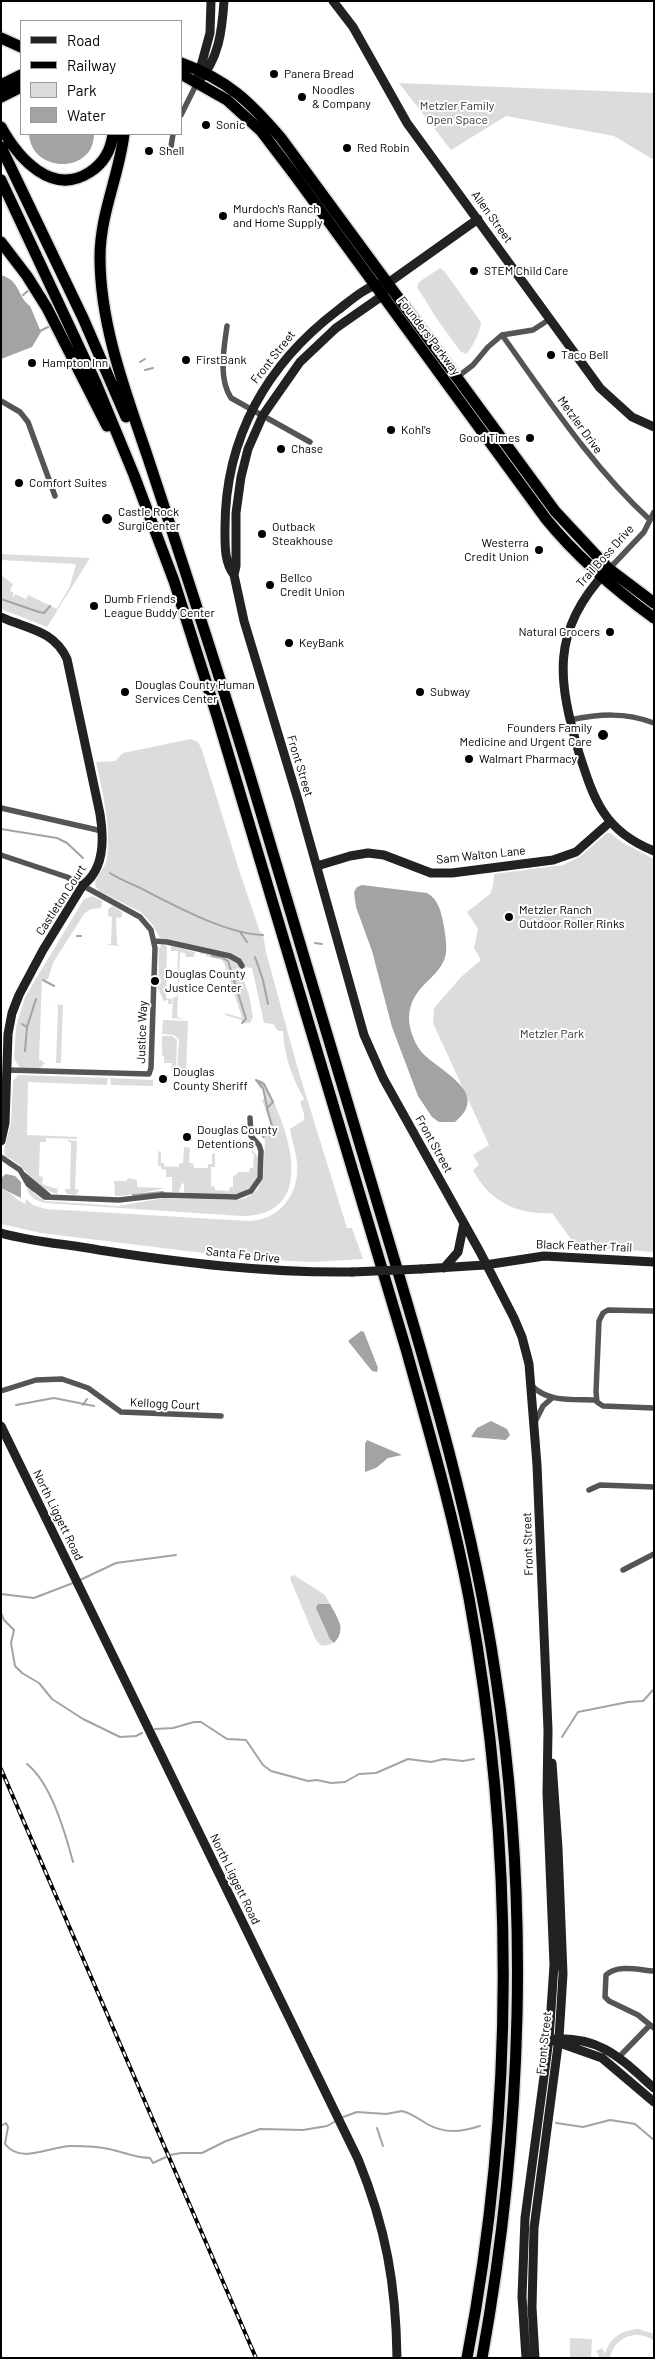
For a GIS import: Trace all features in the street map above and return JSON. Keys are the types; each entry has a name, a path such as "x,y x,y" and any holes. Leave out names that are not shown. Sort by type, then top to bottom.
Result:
{"highway":[{"path":"1,38 20,47"},
{"name":"Founders Parkway","path":"182,64 244,98 282,138 555,511 605,573 654,618"},
{"name":"Founders Parkway","path":"182,74 201,75 252,121 296,177 546,518 578,555 654,603"},
{"path":"1,85 19,82"},
{"path":"1,97 19,82"},
{"path":"1,127 12,146 27,164 44,176 60,180 77,178 95,169 107,155 113,135"},
{"path":"124,135 121,158 103,222 101,275 118,365 232,713 420,1345 460,1492 484,1606 502,1718 511,1801 516,1893 517,2000 514,2080 504,2214 482,2358"},
{"path":"1,147 83,318 159,494"},
{"path":"1,182 96,383 134,475 174,581 208,685 403,1340 450,1510 475,1631 486,1703 496,1799 502,1903 503,2021 498,2115 490,2208 467,2358"},
{"path":"1,242 27,276 47,308 134,475"}],"street":[{"path":"201,75 210,33 211,1"},
{"path":"182,113 219,44 224,1"},
{"name":"Allen Street","path":"333,1 353,26 407,123 550,319 610,398 632,417 654,427"},
{"path":"170,153 173,135"},
{"name":"Front Street","path":"478,219 388,283 374,285 318,326 301,341 274,373 252,408 235,452 226,507 227,559 234,576 244,621 317,866 355,1006 370,1050 383,1078 464,1223 522,1337 529,1364 534,1423 548,1730 555,1792 563,1974 534,2228 532,2307 535,2358"},
{"name":"Front Street","path":"234,576 236,566 236,513 241,477 248,449 263,415 289,375 312,349 336,328 382,296 388,283"},
{"path":"432,363 456,378 473,365 488,346 502,336 533,330 550,319"},
{"path":"227,326 224,385 231,398 310,442"},
{"name":"Metzler Drive","path":"502,336 596,463 623,494 650,520"},
{"path":"1,401 20,412 28,422 55,496"},
{"name":"Trail Boss Drive","path":"654,512 634,544 585,596 577,611 564,651 562,680 570,720 592,794 600,809 610,822 626,837 654,851"},
{"name":"Castleton Court","path":"1,617 46,634 57,643 67,659 102,831 102,849 90,880 83,885 43,950 19,995 9,1027 5,1123 1,1141"},
{"path":"570,720 614,715 654,723"},
{"path":"1,808 102,831"},
{"name":"Sam Walton Lane","path":"317,866 368,854 384,855 423,871 442,873 553,860 576,852 610,822"},
{"name":"Justice Way","path":"1,855 62,874 140,917 149,927 154,941 152,1068 149,1074 7,1070"},
{"path":"154,941 167,942 230,956 239,961 242,966"},
{"path":"1,1157 14,1165 24,1175 28,1184 39,1194 49,1196 119,1200 163,1195 233,1197 246,1195 256,1186 260,1174 261,1151 259,1145 251,1136 250,1118"},
{"path":"444,1268 458,1252 464,1223"},
{"name":"Santa Fe Drive","path":"1,1233 47,1243 240,1268 294,1272 352,1272 485,1265"},
{"name":"Black Feather Trail","path":"485,1265 544,1256 654,1262"},
{"path":"596,1400 600,1317 608,1310 654,1311"},
{"name":"Kellogg Court","path":"1,1391 36,1380 62,1378 88,1388 121,1412 221,1416"},
{"path":"531,1385 538,1393 552,1398 596,1400 603,1406 654,1408"},
{"path":"534,1423 543,1406 552,1398"},
{"name":"North Liggett Road","path":"1,1426 358,2159 380,2220 392,2271 397,2358"},
{"path":"589,1490 600,1485 654,1487"},
{"path":"623,1570 654,1554"},
{"path":"619,2057 652,2026 638,2015 605,1997 606,1975 618,1969 654,1971"},
{"path":"555,2040 589,2042 604,2047 619,2057 654,2088"},
{"path":"555,2040 602,2058 654,2102"},
{"name":"Front Street","path":"526,2358 522,2297 525,2218 555,2040"}],"green space":[{"name":"Metzler Family Open Space","path":"399,83 654,93 654,160 614,136 506,116 451,150"},
{"path":"440,268 481,322 476,339 466,354 460,351 417,287 419,282"},
{"path":"1,554 90,558 47,627 1,609 1,575 13,584 10,591 13,592 13,598 15,594 26,599 28,595 57,609 70,586 76,564 1,560"},
{"path":"191,739 198,742 202,750 240,873 260,932 263,934 266,952 297,1066 347,1228 352,1228 363,1259 313,1262 252,1259 41,1233 1,1224 1,1188 25,1204 26,1199 33,1205 46,1209 248,1221 259,1220 278,1211 291,1195 295,1185 297,1163 290,1129 304,1120 300,1102 304,1099 289,1066 283,1031 278,1031 273,1024 264,1023 252,968 245,967 242,961 160,938 152,924 141,912 99,891 95,885 106,862 108,846 106,810 96,762 115,761 123,753"},
{"name":"Metzler Park","path":"607,833 654,859 654,1252 576,1246 552,1213 539,1213 516,1208 505,1204 487,1190 473,1170 479,1165 473,1155 489,1145 433,1023 434,1008 461,977 481,960 474,948 478,929 467,912 490,894 494,874 563,865 581,856"},
{"path":"93,896 102,901 101,908 91,909 84,914 53,963 48,979 42,980 39,1059 45,1063 40,1068 20,1068 14,1059 16,1027 25,997 84,899"},
{"path":"113,906 122,912 122,917 116,918 117,944 121,946 106,945 111,944 112,917 108,916 108,909"},
{"path":"162,944 167,946 166,998 172,999 172,1004 168,1004 168,999 164,1002 158,988 159,948"},
{"path":"171,946 195,952 194,957 186,957 185,953 180,952 177,1017 183,1019 172,1018 173,997 177,997 178,951 171,951"},
{"path":"200,951 237,961 249,995 253,1017 250,1023 242,1023 242,1020 225,1015 225,1013 242,1018 225,965 222,960 206,956 206,954 200,954"},
{"path":"53,1004 63,1005 61,1063 56,1063 58,1005"},
{"path":"163,1020 188,1021 186,1072 177,1072 179,1040 174,1035 162,1034"},
{"path":"162,1036 172,1036 177,1040 176,1072 171,1071 172,1063 164,1063"},
{"path":"18,1075 108,1078 107,1085 28,1082 27,1135 77,1137 77,1139 46,1138 46,1142 40,1142 39,1176 43,1177 42,1184 57,1189 59,1185 57,1194 42,1187 5,1156 4,1150 11,1123 13,1081"},
{"path":"110,1078 153,1080 153,1086 111,1085"},
{"path":"255,1079 263,1081 281,1120 288,1142 291,1164 290,1184 282,1201 266,1212 241,1216 46,1203 36,1200 29,1193 27,1187 45,1201 118,1206 164,1198 234,1200 246,1198 257,1190 263,1177 265,1144 263,1126 271,1126 262,1100 265,1098 262,1088 260,1089"},
{"path":"67,1140 77,1141 75,1189 79,1190 76,1195 67,1194 65,1191 65,1189 70,1189 71,1143"},
{"path":"184,1147 190,1148 189,1163 193,1163 194,1168 208,1168 208,1164 212,1164 212,1154 215,1153 215,1167 211,1167 211,1186 215,1187 215,1190 229,1191 230,1187 233,1187 233,1177 239,1172 249,1172 250,1168 253,1168 254,1154 252,1154 252,1149 258,1157 255,1181 250,1187 235,1194 186,1193 182,1183 179,1192 172,1192 172,1177 166,1177 166,1170 158,1166 158,1151 161,1152 161,1163 164,1163 164,1166 179,1167 179,1164 183,1163"},
{"path":"128,1178 137,1180 137,1187 164,1188 115,1196 114,1181 126,1181"},
{"path":"294,1575 325,1595 341,1625 338,1638 329,1645 320,1645 315,1638 291,1581 290,1577"},
{"path":"639,2329 654,2334 654,2341 641,2335 627,2337 616,2345 610,2358 600,2358 596,2351 602,2348 605,2354 613,2339 627,2331"},
{"path":"570,2338 592,2339 591,2358 570,2358"}],"water":[{"path":"29,135 94,135 91,147 84,157 74,162 62,164 50,162 40,156 32,147"},
{"path":"1,275 16,285 30,306 41,332 32,347 1,359"},
{"path":"362,885 427,893 434,899 440,910 445,934 446,953 439,969 415,997 411,1007 409,1022 412,1035 420,1050 427,1058 448,1073 465,1091 468,1100 465,1111 455,1122 439,1122 432,1117 418,1096 392,1027 372,951 356,907 354,892 357,887"},
{"path":"6,1174 15,1176 21,1182 21,1198 1,1188 1,1178"},
{"path":"361,1331 364,1332 378,1368 377,1372 372,1371 348,1341"},
{"path":"491,1421 507,1429 510,1435 506,1440 471,1437 477,1428"},
{"path":"367,1440 402,1455 388,1458 376,1468 365,1472 365,1444"},
{"path":"318,1604 330,1604 338,1619 340,1633 334,1643 330,1639 316,1608"}],"waterway":[{"path":"23,295 29,290"},
{"path":"40,331 52,325"},
{"path":"140,362 145,359"},
{"path":"145,370 153,368"},
{"path":"1,599 44,613 50,606"},
{"path":"1,829 57,838 67,843 83,858"},
{"path":"110,873 204,919 249,934 263,935"},
{"path":"240,932 247,942"},
{"path":"315,943 322,944"},
{"path":"212,956 221,957 228,961"},
{"path":"255,957 263,980 268,1004"},
{"path":"228,961 246,1019 242,1023"},
{"path":"43,980 54,986"},
{"path":"27,1027 36,999"},
{"path":"22,1024 27,1027 25,1051"},
{"path":"256,1080 264,1084 273,1102 267,1108 272,1126 263,1137"},
{"path":"256,1080 263,1088 267,1107"},
{"path":"133,1195 163,1192"},
{"path":"16,1405 54,1398 94,1406"},
{"path":"83,1405 87,1399"},
{"path":"80,1580 116,1563 176,1555"},
{"path":"1,1594 34,1598 73,1583"},
{"path":"1,1613 4,1620 14,1630 11,1643 15,1666 22,1673 39,1683 52,1699 83,1719 120,1737 136,1736 142,1733"},
{"path":"562,1737 578,1712 628,1702 643,1701 654,1689"},
{"path":"155,1729 173,1728 201,1722 227,1739 246,1740 263,1765 271,1771 308,1781 345,1782 359,1774 376,1773 408,1759 431,1762 444,1759 463,1761 474,1759"},
{"path":"27,1764 36,1772 50,1795 73,1862"},
{"path":"343,2117 357,2112 386,2114 402,2111 427,2124 447,2131 460,2131 480,2126"},
{"path":"556,2123 583,2127 610,2120 635,2124 654,2140"},
{"path":"170,2155 202,2153 226,2141 260,2129 303,2130 327,2126 334,2122"},
{"path":"1,2126 6,2123 8,2127 5,2144 19,2153 27,2154 63,2147 85,2146 150,2158 153,2163 166,2157"},
{"path":"377,2128 383,2146"}],"railway":[{"path":"1,1769 256,2358"}],"place":[{"name":"Panera Bread","path":"274,74"},
{"name":"Noodles & Company","path":"302,97"},
{"name":"Sonic","path":"206,125"},
{"name":"Red Robin","path":"347,148"},
{"name":"Shell","path":"149,151"},
{"name":"Murdoch's Ranch and Home Supply","path":"223,216"},
{"name":"STEM Child Care","path":"474,271"},
{"name":"Taco Bell","path":"551,355"},
{"name":"FirstBank","path":"186,360"},
{"name":"Hampton Inn","path":"32,363"},
{"name":"Kohl's","path":"391,430"},
{"name":"Good Times","path":"530,438"},
{"name":"Chase","path":"281,449"},
{"name":"Comfort Suites","path":"19,483"},
{"name":"Castle Rock SurgiCenter","path":"107,519"},
{"name":"Outback Steakhouse","path":"262,534"},
{"name":"Westerra Credit Union","path":"539,550"},
{"name":"Bellco Credit Union","path":"270,585"},
{"name":"Dumb Friends League Buddy Center","path":"94,606"},
{"name":"Natural Grocers","path":"610,632"},
{"name":"KeyBank","path":"289,643"},
{"name":"Douglas County Human Services Center","path":"125,692"},
{"name":"Subway","path":"420,692"},
{"name":"Founders Family Medicine and Urgent Care","path":"603,735"},
{"name":"Walmart Pharmacy","path":"469,759"},
{"name":"Metzler Ranch Outdoor Roller Rinks","path":"509,917"},
{"name":"Douglas County Justice Center","path":"155,981"},
{"name":"Douglas County Sheriff","path":"163,1079"},
{"name":"Douglas County Detentions","path":"187,1137"}]}
